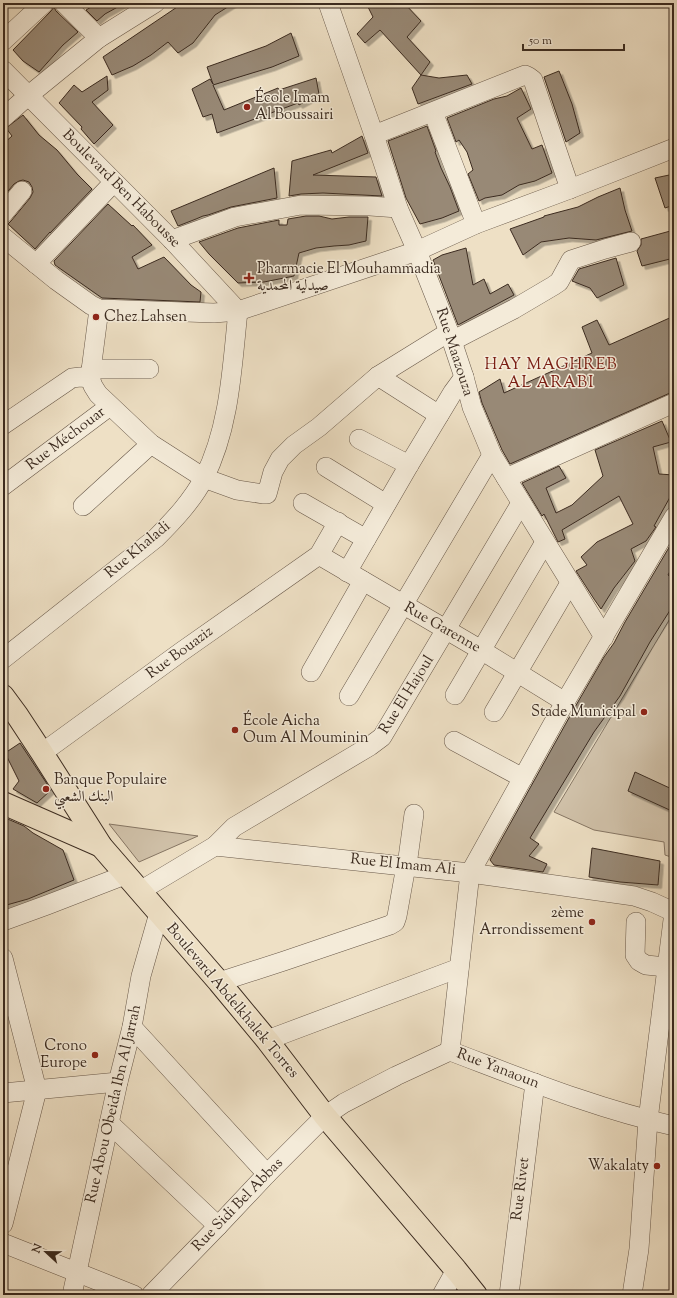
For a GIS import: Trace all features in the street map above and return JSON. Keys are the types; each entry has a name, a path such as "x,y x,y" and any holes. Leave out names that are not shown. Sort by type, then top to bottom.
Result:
{"main road":[{"name":"Boulevard Abdelkhalek Torres","path":"3,696 42,753 101,846 219,982 267,1040 325,1116 476,1295"},
{"path":"3,803 101,846"}],"street":[{"path":"3,41 44,3"},
{"path":"64,3 99,38"},
{"path":"3,118 99,38 155,3"},
{"name":"Rue Maazouza","path":"328,3 398,208 417,251 451,337 472,407 492,455 604,637"},
{"name":"Boulevard Ben Habousse","path":"3,70 172,240 238,310"},
{"path":"374,135 525,75 533,80 570,189"},
{"path":"433,112 476,224"},
{"path":"3,237 56,280 99,309 214,313 238,310 417,251 476,224 674,148"},
{"path":"36,264 114,182"},
{"path":"3,214 22,192"},
{"path":"172,240 236,217 301,205 398,208"},
{"path":"99,309 90,374 93,386 98,394 151,444 204,478 237,490 267,494 273,472 280,459 294,445 319,427 378,376 451,337 514,309 553,286 559,282 571,260 631,242"},
{"name":"Rue Khaladi","path":"3,660 156,538 172,523 186,505 204,478 223,422 231,380 238,310"},
{"path":"3,425 72,378 90,374 149,369"},
{"path":"378,376 439,415"},
{"path":"311,672 355,577 366,539 439,415 464,377"},
{"path":"506,478 674,403"},
{"name":"Rue Méchouar","path":"3,486 110,406"},
{"path":"359,439 409,465"},
{"path":"84,506 151,444"},
{"path":"349,696 492,455"},
{"path":"326,468 386,504"},
{"path":"303,502 366,539"},
{"name":"Rue El Hajoul","path":"215,846 234,827 382,738 521,503"},
{"path":"470,873 565,702 674,517"},
{"path":"318,555 338,522"},
{"path":"455,696 545,542"},
{"name":"Rue Garenne","path":"318,555 518,672 565,702"},
{"name":"Rue Bouaziz","path":"42,753 180,652 318,555"},
{"path":"494,712 570,583"},
{"path":"454,740 523,778"},
{"path":"219,982 390,925 395,922 408,858 414,814"},
{"path":"140,892 215,846"},
{"name":"Rue El Imam Ali","path":"215,846 470,873 634,896 674,912"},
{"name":"Rue Yanaoun","path":"470,873 450,1051 591,1104 674,1126"},
{"path":"3,920 48,905 126,875"},
{"path":"632,1295 639,1249 648,1120 674,912"},
{"name":"Rue Abou Obeida Ibn Al Jarrah","path":"72,1295 142,976 159,913"},
{"path":"636,922 635,955 639,961 646,965 666,967"},
{"path":"3,958 37,1090 3,1224"},
{"path":"267,1040 459,968"},
{"path":"132,1027 267,1174"},
{"name":"Rue Sidi Bel Abbas","path":"151,1295 325,1116 344,1103 389,1079 450,1051"},
{"path":"3,1093 118,1082"},
{"name":"Rue Rivet","path":"509,1295 535,1083"},
{"path":"109,1123 218,1226"},
{"path":"3,1243 134,1295"},
{"path":"442,1295 456,1270"}],"shaded area":[{"name":"Stade Municipal","path":"674,612 674,858 665,855 664,842 594,830 554,812"},
{"path":"109,824 198,836 139,862"}],"building":[{"path":"98,3 125,3 105,14 97,21 86,10"},
{"path":"183,3 234,3 215,15 193,43 178,53 168,42 133,66 112,75 103,57"},
{"path":"366,3 404,3 421,21 407,37 430,62 421,75 380,30 365,43 357,34 373,17"},
{"path":"54,7 56,11 78,32 63,45 39,72 23,61 13,50"},
{"path":"291,33 299,56 272,67 213,85 224,110 278,88 279,90 316,78 319,94 299,105 298,103 217,133 212,114 203,117 192,89 210,79 213,84 207,67 266,46"},
{"path":"559,71 572,104 580,133 566,142 544,77"},
{"path":"421,75 439,78 467,75 472,84 418,104 412,88"},
{"path":"107,76 108,90 92,102 113,125 94,144 81,129 82,127 59,103 74,85 82,92"},
{"path":"521,88 531,109 517,118 532,149 542,145 552,173 535,181 519,185 502,195 485,198 479,201 468,174 473,170 467,152 459,140 456,142 447,118 494,99 507,96"},
{"path":"23,115 39,135 57,150 92,189 35,249 8,224 30,198 33,192 29,182 23,180 19,181 14,184 3,197 3,144 12,136 6,128"},
{"path":"427,126 441,168 459,211 442,218 420,224 406,198 388,141"},
{"path":"362,136 368,153 313,175 376,177 382,196 323,193 289,196 292,161 331,150 332,153"},
{"path":"274,168 277,198 231,207 178,226 171,211"},
{"path":"674,174 674,205 665,208 655,178"},
{"path":"620,188 632,231 596,240 569,238 541,242 523,255 510,229 544,216 578,207"},
{"path":"108,204 132,226 133,225 152,245 132,257 138,269 164,257 191,285 201,292 200,302 102,298 55,265 54,261"},
{"path":"306,216 319,216 332,219 368,217 366,241 349,245 316,248 299,253 294,276 264,282 238,283 199,242 238,228 279,220 279,225 287,225 288,219"},
{"path":"674,230 674,258 642,266 637,251 641,245 641,239"},
{"path":"466,248 473,285 484,279 490,294 508,284 514,295 458,325 433,260 442,255"},
{"path":"616,258 624,285 597,298 590,288 572,281 579,269"},
{"path":"674,316 674,392 510,464 502,450 482,403 479,392 500,379 504,393 592,353 582,327 597,320 609,345"},
{"path":"662,421 671,442 653,447 659,474 674,475 674,490 654,526 656,527 646,541 631,549 635,561 614,588 601,609 576,571 587,565 581,557 597,542 633,524 619,496 562,530 565,539 558,542 544,514 542,516 522,483 559,466 566,478 546,488 556,513 572,505 603,476 595,450"},
{"path":"674,539 674,564 668,575 674,580 674,604 650,642 620,696 594,732 530,838 539,844 529,856 547,864 543,872 494,865 490,860 575,707"},
{"path":"20,743 51,790 37,803 13,789 19,781 5,753"},
{"path":"635,772 674,790 674,812 628,791"},
{"path":"3,817 24,826 33,833 63,850 74,880 28,899 3,906"},
{"path":"592,848 660,861 658,885 620,882 589,877"}],"place":[{"name":"École Imam Al Boussairi","path":"247,107"},
{"name":"Pharmacie El Mouhammadia صيدلية المحمدية","path":"249,278"},
{"name":"Chez Lahsen","path":"96,317"},
{"name":"Stade Municipal","path":"644,712"},
{"name":"École Aicha Oum Al Mouminin","path":"235,730"},
{"name":"Banque Populaire البنك الشعبي","path":"46,789"},
{"name":"2ème Arrondissement","path":"592,922"},
{"name":"Crono Europe","path":"95,1055"},
{"name":"Wakalaty","path":"657,1166"}],"district":[{"name":"HAY MAGHREB AL ARABI","path":"551,374"}]}
